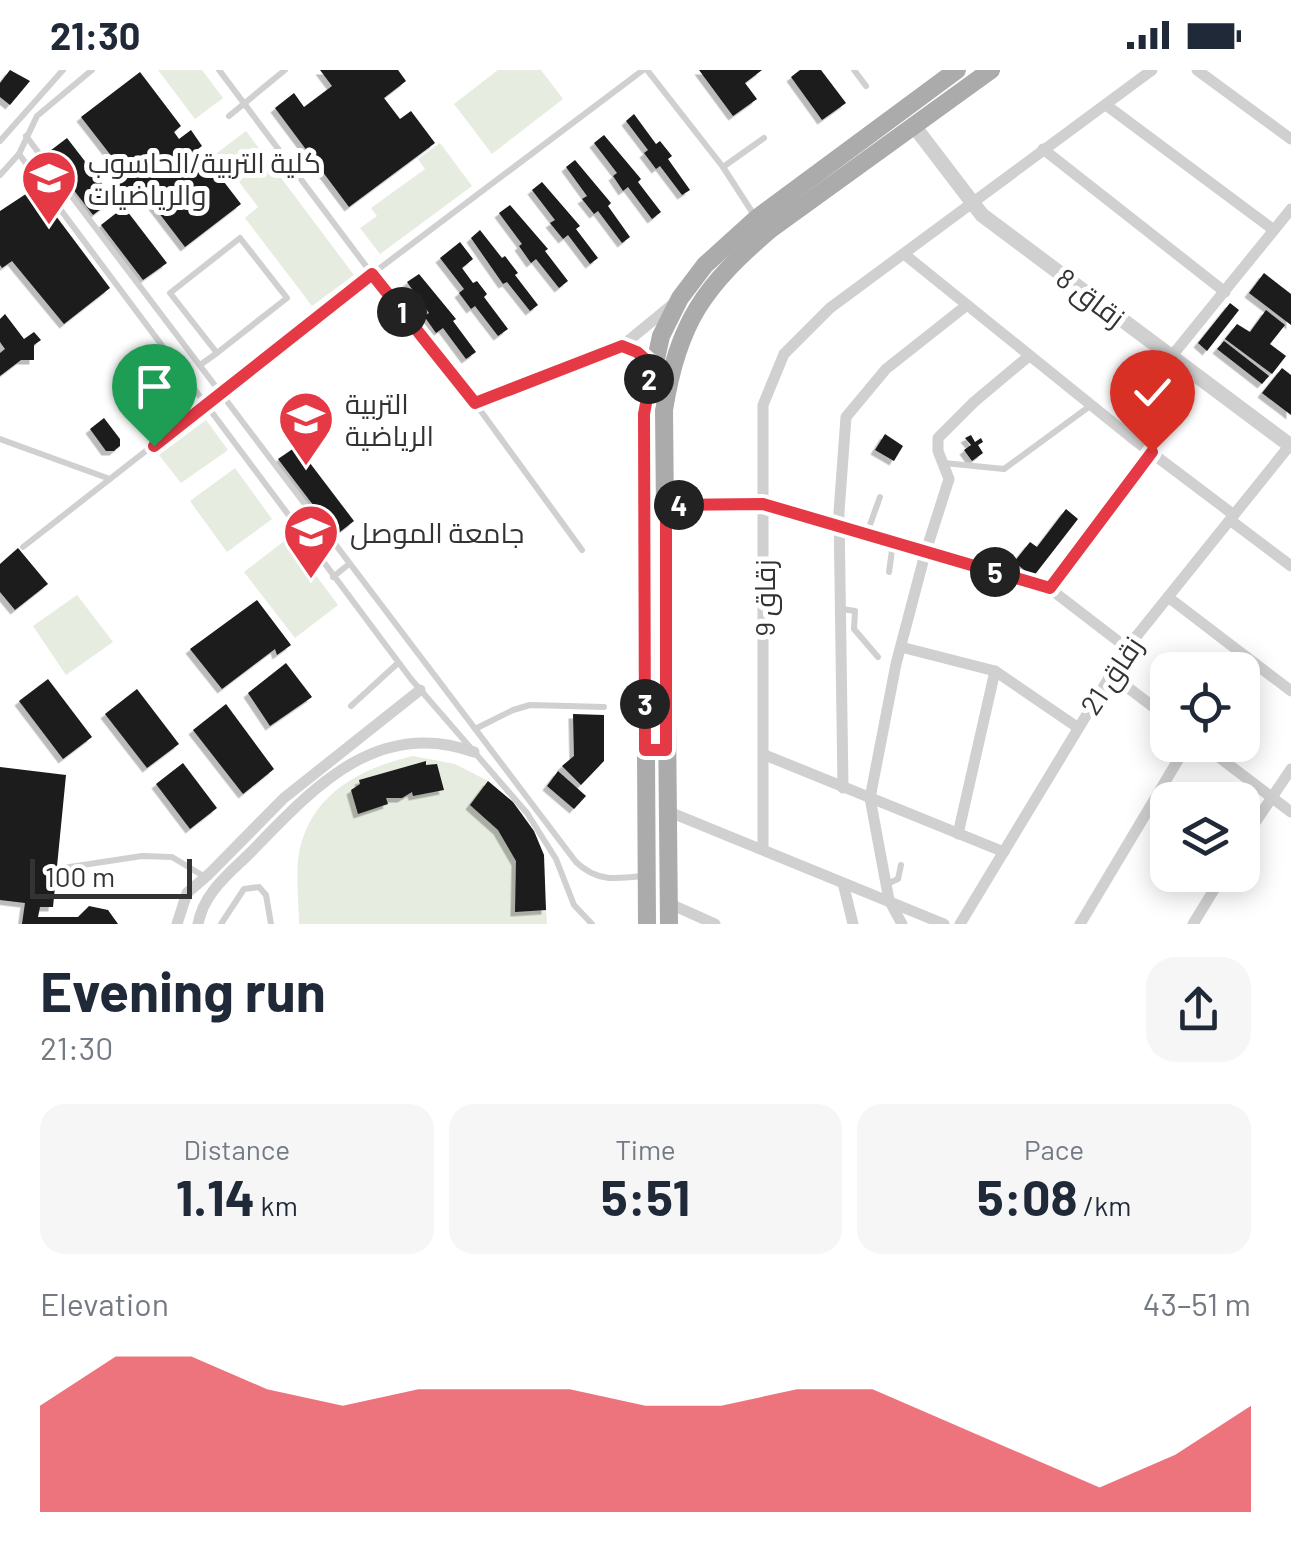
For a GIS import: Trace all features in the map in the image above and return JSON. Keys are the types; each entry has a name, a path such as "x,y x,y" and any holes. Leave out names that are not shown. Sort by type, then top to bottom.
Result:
{"main road":[{"path":"648,924 644,414 661,336 680,298 706,265 756,218 957,70"},
{"path":"669,924 664,410 677,346 711,286 761,238 991,70"},
{"path":"645,750 666,750"}],"street":[{"name":"زقاق 9","path":"763,848 763,406 780,360 830,308 1152,70"},
{"path":"1197,70 1291,139"},
{"path":"1106,105 1274,230"},
{"name":"زقاق 8","path":"914,126 982,215 1290,446"},
{"path":"1043,149 1225,292"},
{"path":"1171,357 1291,209"},
{"path":"904,254 1291,566"},
{"path":"653,366 637,352 622,346 680,298"},
{"path":"843,788 839,527 848,413 886,369 967,305"},
{"path":"897,921 889,900 870,798 901,647 949,479 938,450 938,438 1029,356"},
{"path":"1132,438 1186,367"},
{"name":"زقاق 21","path":"960,924 1127,648 1290,446"},
{"path":"1050,588 1152,452"},
{"path":"666,505 763,504 1050,588 1127,648"},
{"path":"1168,597 1291,691"},
{"path":"901,647 995,671 1077,727"},
{"path":"958,834 995,671"},
{"path":"1110,674 1150,704"},
{"path":"177,924 187,892 284,798 420,690"},
{"path":"198,924 205,898 298,804 346,768 411,742 442,743 474,752"},
{"path":"765,755 1004,852"},
{"path":"1080,924 1178,762"},
{"path":"1225,762 1291,812"},
{"path":"1260,812 1291,769"},
{"path":"666,810 944,924"},
{"path":"843,883 853,924"},
{"path":"1193,924 1213,892"},
{"path":"668,903 715,924"}],"lane":[{"path":"0,140 63,70"},
{"path":"0,175 19,154 26,136 51,102 92,70"},
{"path":"219,70 372,274 475,403 582,550"},
{"path":"229,116 286,70"},
{"path":"23,546 372,274 645,70 723,167 756,218"},
{"path":"854,70 866,86"},
{"path":"26,136 567,851 582,868 600,878 648,875"},
{"path":"723,167 764,138"},
{"path":"19,154 398,662 527,812 556,860 574,905 592,924"},
{"path":"200,365 217,352 287,298 240,238 170,293 217,352"},
{"path":"475,403 622,346"},
{"path":"944,464 1004,469 1091,405"},
{"path":"0,439 111,479"},
{"path":"866,534 880,497"},
{"path":"888,572 893,542"},
{"path":"333,577 349,564"},
{"path":"840,609 854,611 854,629 878,657"},
{"path":"351,706 398,662"},
{"path":"475,730 530,705 604,707"},
{"path":"474,752 485,742"},
{"path":"556,860 567,851"},
{"path":"63,868 157,856 172,857 206,877"},
{"path":"886,884 898,879 901,865"},
{"path":"221,924 244,888 259,887 266,895 271,924"}],"shaded area":[{"path":"158,70 202,70 223,98 195,119"},
{"path":"498,70 541,70 563,99 492,154 454,104"},
{"path":"246,131 354,275 312,306 245,218 258,207 217,153"},
{"path":"440,143 472,186 380,254 360,228 377,216 371,208 425,169 418,159"},
{"path":"206,420 228,450 181,483 159,455"},
{"path":"235,468 272,519 227,552 190,501"},
{"path":"288,538 338,605 295,638 244,572"},
{"path":"77,595 113,642 66,675 33,626"},
{"path":"413,756 455,764 488,781 513,802 547,924 299,924 298,860 311,819 323,803 354,778"}],"building":[{"path":"10,70 30,81 10,105 0,97 0,83"},
{"path":"320,70 398,70 406,81 384,98 400,119 411,111 435,143 349,207 275,108 294,93 304,107 332,86"},
{"path":"699,70 762,70 745,83 757,99 733,116"},
{"path":"800,70 821,70 846,103 822,120 791,77"},
{"path":"140,72 181,126 174,132 179,139 191,130 202,146 190,155 196,162 204,156 241,204 185,247 149,200 152,197 146,188 128,202 116,186 135,172 130,165 123,171 81,117"},
{"path":"634,114 656,144 660,141 672,156 668,159 690,190 682,195 660,166 656,169 644,153 648,150 626,121"},
{"path":"604,135 641,179 638,182 661,212 652,219 628,187 623,191 613,176 617,173 594,143"},
{"path":"67,138 114,199 93,215 46,154"},
{"path":"575,160 611,203 608,206 630,237 622,243 598,211 594,214 582,199 587,196 566,167"},
{"path":"542,182 580,226 576,229 598,258 590,264 568,235 563,239 550,223 555,220 532,190"},
{"path":"35,188 110,288 64,324 12,261 2,268 0,265 0,211"},
{"path":"510,205 548,249 545,251 568,281 559,288 536,259 531,263 499,213"},
{"path":"124,207 167,263 143,280 101,225"},
{"path":"480,230 502,258 505,256 538,305 530,311 507,282 503,284 471,238"},
{"path":"460,242 473,259 462,268 487,294 484,297 508,329 498,336 475,306 471,309 459,293 464,289 440,258"},
{"path":"1264,273 1291,294 1291,325 1249,293"},
{"path":"419,274 456,319 453,321 476,352 466,359 443,328 436,333 424,316 429,313 407,282"},
{"path":"1230,303 1239,310 1207,351 1198,343"},
{"path":"1266,310 1285,325 1270,344 1286,356 1272,374 1225,339 1237,324 1250,332"},
{"path":"5,314 24,339 34,332 41,340 34,345 34,360 21,360 0,376 0,353 5,349 0,342 0,319"},
{"path":"1224,341 1269,376 1262,384 1217,349"},
{"path":"1282,368 1291,375 1291,415 1262,393"},
{"path":"104,418 120,439 120,446 114,451 106,451 90,429"},
{"path":"885,434 903,446 894,461 875,450"},
{"path":"971,435 975,442 981,438 983,442 978,445 983,453 972,461 964,450 971,445 965,438"},
{"path":"297,446 354,521 336,535 278,459"},
{"path":"1066,509 1078,519 1033,577 1014,562 1030,542 1037,547"},
{"path":"18,548 48,584 15,610 0,592 0,564"},
{"path":"257,600 291,645 277,655 275,649 222,689 190,649"},
{"path":"286,663 312,697 270,726 248,693"},
{"path":"48,679 92,737 63,759 19,701"},
{"path":"137,689 179,744 147,768 105,714"},
{"path":"226,704 274,769 243,794 193,730"},
{"path":"573,714 604,715 604,761 581,785 562,766 574,756"},
{"path":"426,761 426,765 437,764 444,790 386,798 388,804 358,814 351,790 360,784 359,780"},
{"path":"183,763 217,808 190,829 156,784"},
{"path":"0,767 66,775 53,907 40,907 38,917 78,917 89,906 108,910 118,924 22,924 25,903 0,900"},
{"path":"558,771 586,796 574,809 547,786"},
{"path":"488,781 513,802 534,831 544,855 546,910 515,912 516,861 498,830 470,805"}],"place":[{"name":"كلية التربية/الحاسوب والرياضيات","path":"49,227"},
{"name":"التربية الرياضية","path":"306,468"},
{"name":"جامعة الموصل","path":"311,581"}],"route":[{"path":"154,446 372,274 475,403 622,346 642,354 653,366 644,414 645,750 666,750 666,505 763,504 1050,588 1152,452"}]}
